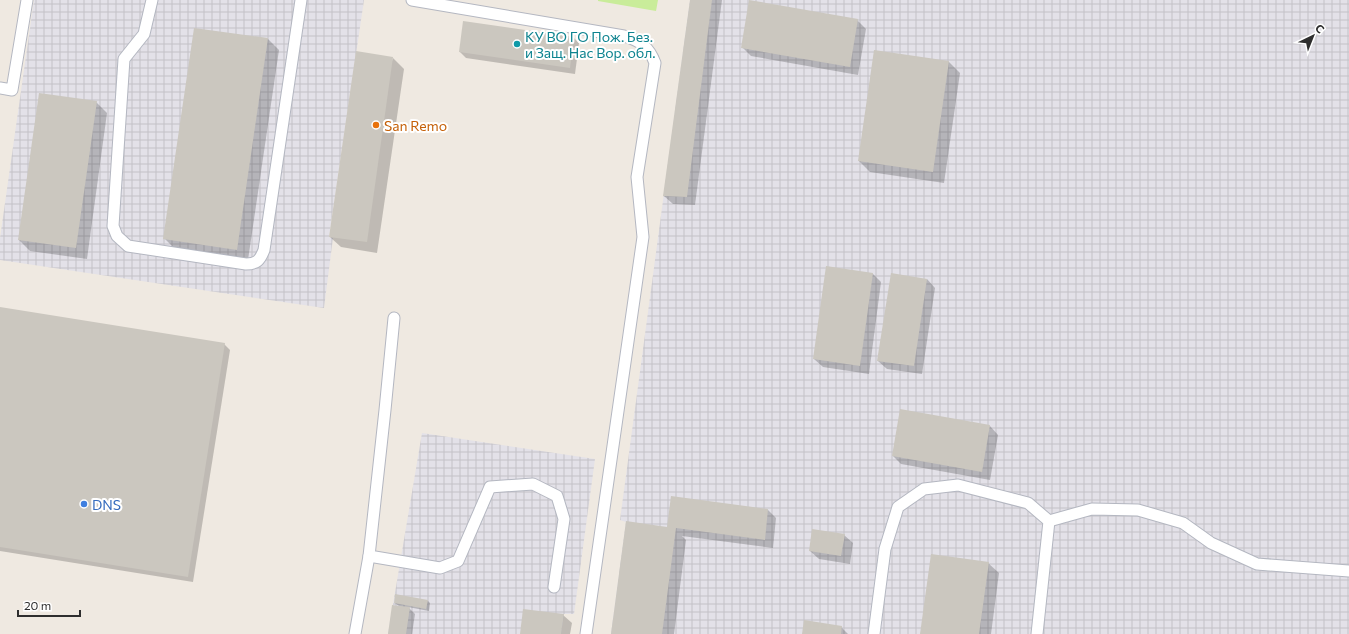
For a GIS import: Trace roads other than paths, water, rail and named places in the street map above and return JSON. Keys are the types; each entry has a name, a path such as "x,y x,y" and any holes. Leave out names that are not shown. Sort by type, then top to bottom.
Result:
{"lane":[{"path":"0,88 12,90 27,0"},
{"path":"152,0 144,34 124,59 113,226 117,236 128,246 246,264 253,264 261,258 264,250 301,0"},
{"path":"412,0 636,39 647,47 652,54 655,64 636,177 643,237 586,634"},
{"path":"354,634 369,556 394,318"},
{"path":"369,556 440,568 458,561 490,487 533,484 557,496 564,519 554,587"},
{"path":"874,634 885,549 898,507 924,489 958,485 1028,503 1049,521"},
{"path":"1049,521 1092,509 1138,510 1183,523 1211,543 1257,564 1349,571"},
{"path":"1037,634 1049,521"}],"place":[{"name":"КУ ВО ГО Пож. Без. и Защ. Нас Вор. обл.","path":"517,44"},
{"name":"San Remo","path":"376,125"},
{"name":"DNS","path":"84,504"}]}
